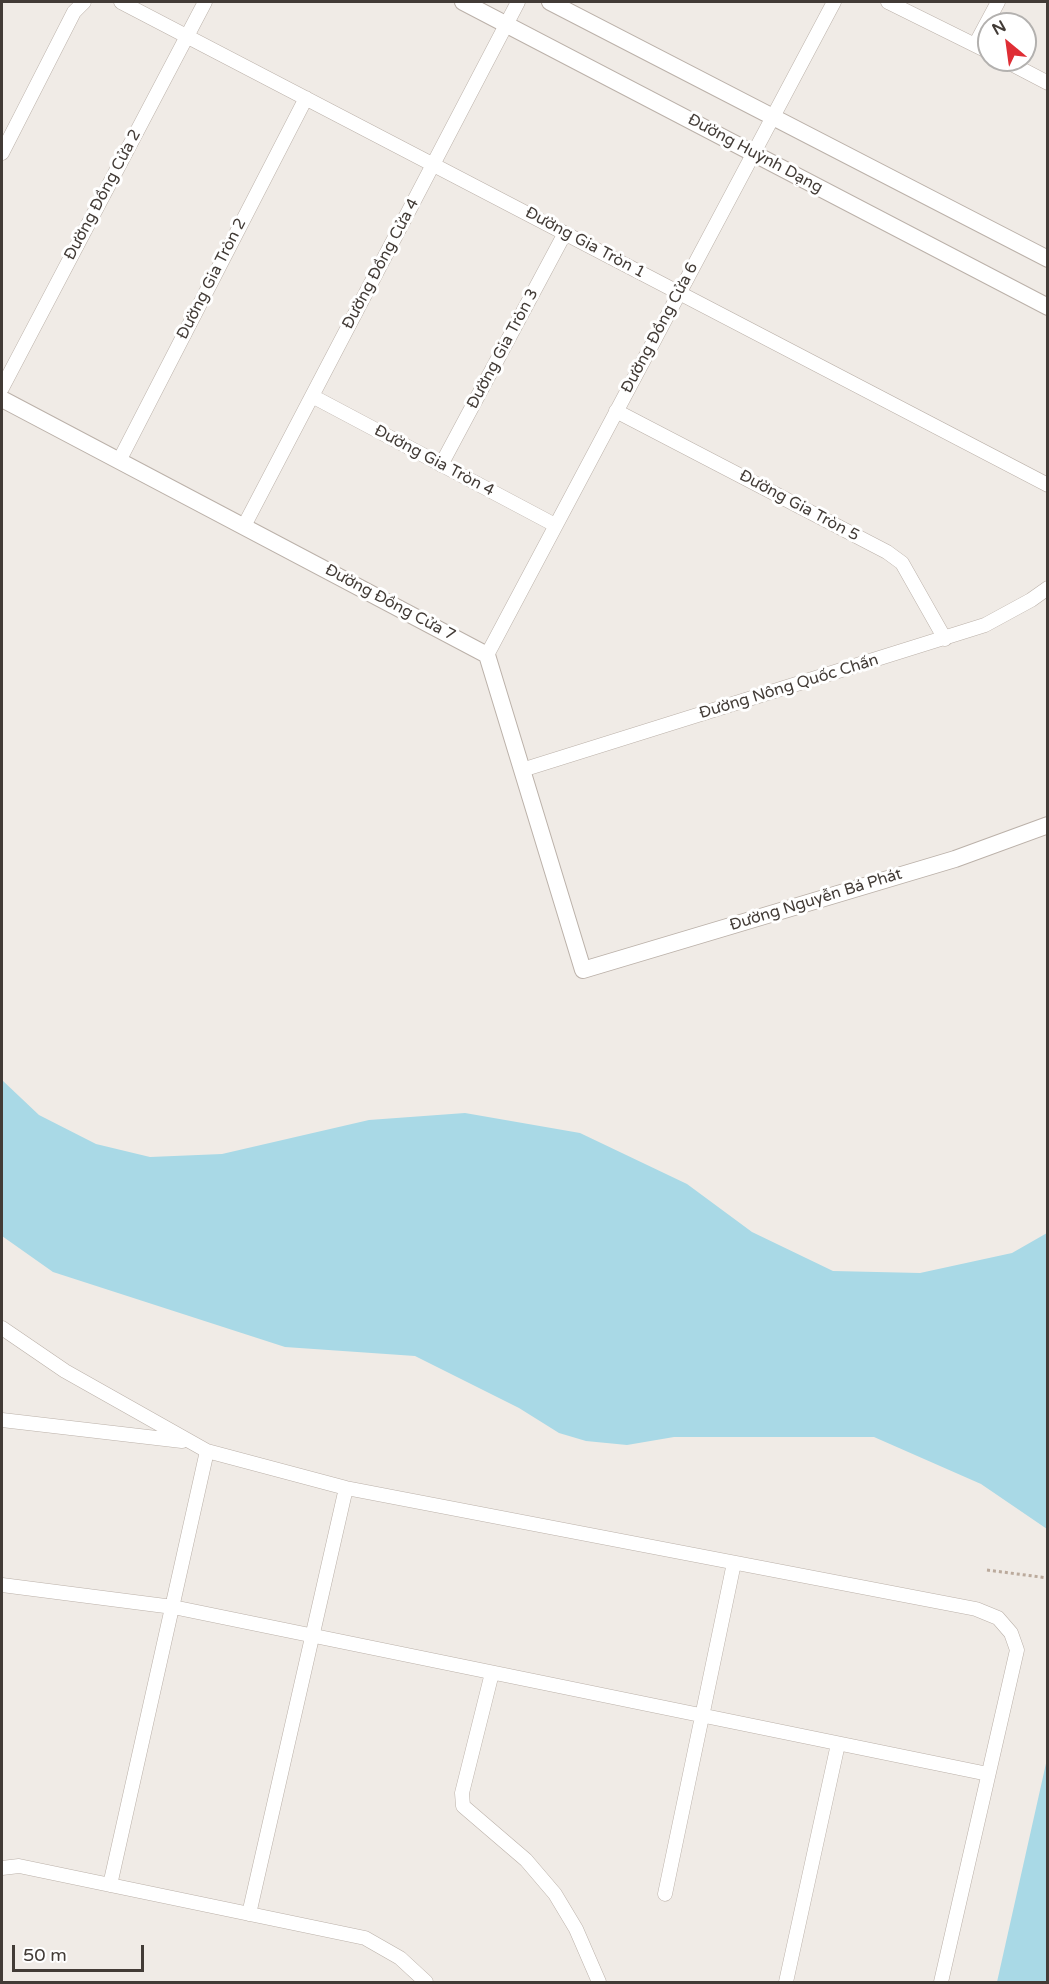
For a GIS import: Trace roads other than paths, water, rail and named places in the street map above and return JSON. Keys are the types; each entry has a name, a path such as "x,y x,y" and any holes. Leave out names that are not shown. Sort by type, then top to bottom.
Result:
{"street":[{"path":"2,153 74,12 84,2"},
{"name":"Đường Gia Tròn 1","path":"122,2 1047,485"},
{"name":"Đường Đồng Cửa 2","path":"2,388 205,2"},
{"name":"Đường Huỳnh Dạng","path":"463,2 1047,307"},
{"name":"Đường Đồng Cửa 4","path":"244,526 518,2"},
{"path":"550,2 1047,259"},
{"name":"Đường Đồng Cửa 6","path":"486,655 834,2"},
{"path":"888,2 975,45 998,2"},
{"path":"1026,72 1047,83"},
{"name":"Đường Gia Tròn 2","path":"119,461 306,98"},
{"name":"Đường Gia Tròn 3","path":"441,465 565,233"},
{"name":"Đường Gia Tròn 4","path":"312,396 555,525"},
{"name":"Đường Đồng Cửa 7","path":"2,399 486,655"},
{"name":"Đường Gia Tròn 5","path":"616,411 887,552 902,563 917,585 945,639"},
{"name":"Đường Nông Quốc Chấn","path":"522,770 945,639 985,625 1031,600 1047,588"},
{"path":"486,655 522,770"},
{"name":"Đường Nguyễn Bá Phát","path":"522,770 583,970 955,859 1047,825"},
{"path":"2,1328 65,1371 207,1451 346,1488 976,1609 998,1618 1011,1633 1017,1650 941,1983"},
{"path":"2,1420 190,1442"},
{"path":"110,1885 207,1451"},
{"path":"249,1914 346,1488"},
{"path":"665,1894 734,1563"},
{"path":"2,1585 173,1607 988,1774"},
{"path":"492,1672 462,1793 463,1806 526,1860 555,1894 576,1929 599,1983"},
{"path":"786,1983 838,1744"},
{"path":"2,1868 20,1866 365,1938 400,1958 426,1983"}],"water":[{"path":"2,1080 39,1115 96,1144 150,1157 222,1154 369,1120 465,1113 580,1133 687,1184 752,1232 833,1271 920,1273 1012,1253 1047,1233 1047,1529 981,1484 874,1437 674,1437 627,1445 586,1441 559,1433 519,1408 415,1356 285,1347 53,1272 2,1236"},
{"path":"1047,1759 1047,1982 997,1982"}]}
